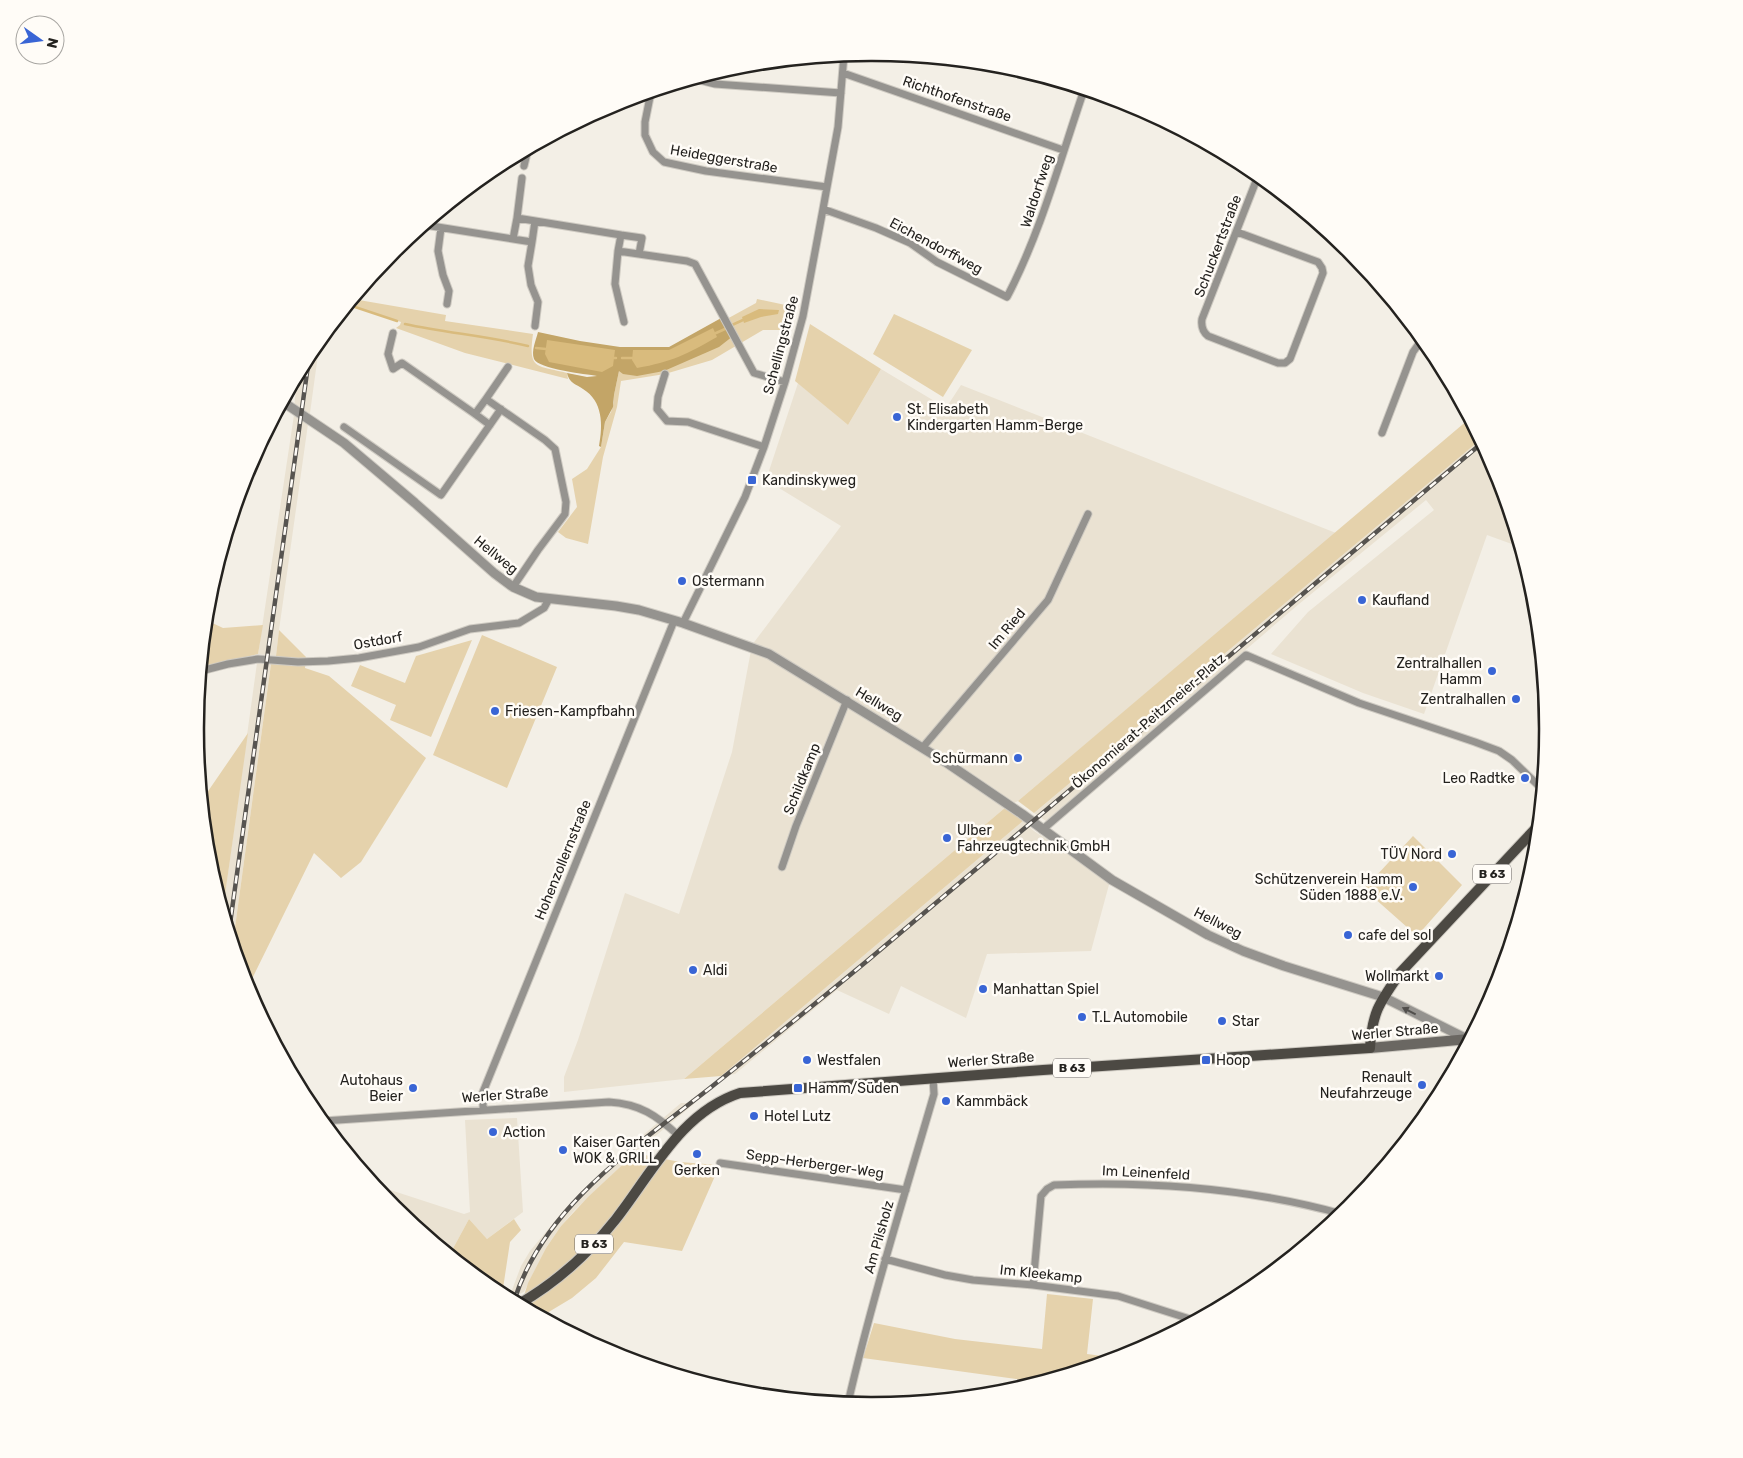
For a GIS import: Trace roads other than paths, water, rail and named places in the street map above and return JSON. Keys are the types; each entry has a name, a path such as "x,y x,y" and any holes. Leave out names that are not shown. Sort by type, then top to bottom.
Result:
{"main road":[{"name":"B 63","path":"1370,1048 1371,1026 1376,1012 1400,973 1531,834"},
{"name":"Werler Straße","path":"526,1300 553,1282 576,1263 596,1242 679,1136 700,1113 721,1100 740,1093 1370,1048 1462,1040"}],"street":[{"name":"Schellingstraße","path":"678,622 745,497 764,447 785,382 803,316 823,209 838,127 844,62"},
{"name":"Richthofenstraße","path":"843,72 1063,150"},
{"path":"707,82 841,93"},
{"name":"Waldorfweg","path":"1007,297 1019,276 1038,231 1082,96"},
{"name":"Heideggerstraße","path":"649,100 645,122 645,135 652,152 664,162 706,171 827,187"},
{"path":"524,166 526,159"},
{"path":"513,239 522,178"},
{"name":"Schuckertstraße","path":"1237,232 1318,262 1322,268 1323,273 1290,358 1285,363 1278,363 1208,336 1203,331 1202,326 1202,319 1255,183"},
{"name":"Eichendorffweg","path":"823,209 876,228 910,243 937,262 1007,297"},
{"path":"517,218 642,238 639,254"},
{"path":"535,221 528,266 531,285 538,302 535,326"},
{"path":"432,226 532,242"},
{"path":"441,228 438,252 443,275 449,290 447,304"},
{"path":"621,234 614,284 624,322"},
{"path":"618,251 687,261 695,264 754,373 785,382"},
{"path":"393,333 388,354 393,369 402,363 490,425"},
{"path":"1382,433 1413,352 1418,345"},
{"path":"475,414 508,367"},
{"path":"665,374 658,398 658,409 667,421 688,422 764,447"},
{"path":"486,398 545,440 554,449 566,502 565,514 513,587"},
{"name":"Hellweg","path":"288,405 344,443 494,573 513,587 536,597 639,610 769,654 923,747 1022,814 1112,880 1208,935 1243,951 1383,998 1463,1037"},
{"path":"344,427 441,495 502,409"},
{"name":"Im Ried","path":"923,747 1048,600 1088,514"},
{"name":"Ostdorf","path":"206,670 258,659 298,662 328,661 359,658 419,647 470,629 519,623 544,608 549,599"},
{"name":"Hohenzollernstraße","path":"482,1110 483,1092 678,622"},
{"name":"Ökonomierat-Peitzmeier-Platz","path":"1042,830 1246,655 1359,702 1499,751 1512,760 1537,784"},
{"name":"Schildkamp","path":"782,867 796,826 846,700"},
{"name":"Am Pilsholz","path":"850,1396 885,1259 934,1094 933,1078"},
{"name":"Werler Straße","path":"331,1121 618,1102 639,1107 649,1112 679,1136"},
{"name":"Sepp-Herberger-Weg","path":"720,1163 906,1190"},
{"name":"Im Leinenfeld","path":"1033,1285 1041,1196 1054,1184 1107,1183 1211,1189 1282,1199 1333,1212"},
{"name":"Im Kleekamp","path":"885,1259 945,1275 973,1280 1033,1285 1118,1296 1186,1318"}],"waterway":[{"path":"354,307 397,321"},
{"path":"732,325 743,320"},
{"path":"405,324 528,346"},
{"path":"716,333 725,329"},
{"path":"536,348 546,349"},
{"path":"622,358 632,358"}],"railway":[{"path":"231,916 307,372"},
{"path":"517,1294 528,1267 547,1236 569,1207 623,1156 867,961 1476,448"}],"place":[{"name":"St. Elisabeth Kindergarten Hamm-Berge","path":"897,417"},
{"name":"Kandinskyweg","path":"752,480"},
{"name":"Ostermann","path":"682,581"},
{"name":"Kaufland","path":"1362,600"},
{"name":"Zentralhallen Hamm","path":"1492,671"},
{"name":"Zentralhallen","path":"1516,699"},
{"name":"Friesen-Kampfbahn","path":"495,711"},
{"name":"Schürmann","path":"1018,758"},
{"name":"Leo Radtke","path":"1525,778"},
{"name":"Ulber Fahrzeugtechnik GmbH","path":"947,838"},
{"name":"TÜV Nord","path":"1452,854"},
{"name":"Schützenverein Hamm Süden 1888 e.V.","path":"1413,887"},
{"name":"cafe del sol","path":"1348,935"},
{"name":"Aldi","path":"693,970"},
{"name":"Wollmarkt","path":"1439,976"},
{"name":"Manhattan Spiel","path":"983,989"},
{"name":"T.L Automobile","path":"1082,1017"},
{"name":"Star","path":"1222,1021"},
{"name":"Westfalen","path":"807,1060"},
{"name":"Hoop","path":"1206,1060"},
{"name":"Renault Neufahrzeuge","path":"1422,1085"},
{"name":"Autohaus Beier","path":"413,1088"},
{"name":"Hamm/Süden","path":"798,1088"},
{"name":"Kammbäck","path":"946,1101"},
{"name":"Hotel Lutz","path":"754,1116"},
{"name":"Action","path":"493,1132"},
{"name":"Kaiser Garten WOK & GRILL","path":"563,1150"},
{"name":"Gerken","path":"697,1154"}]}
